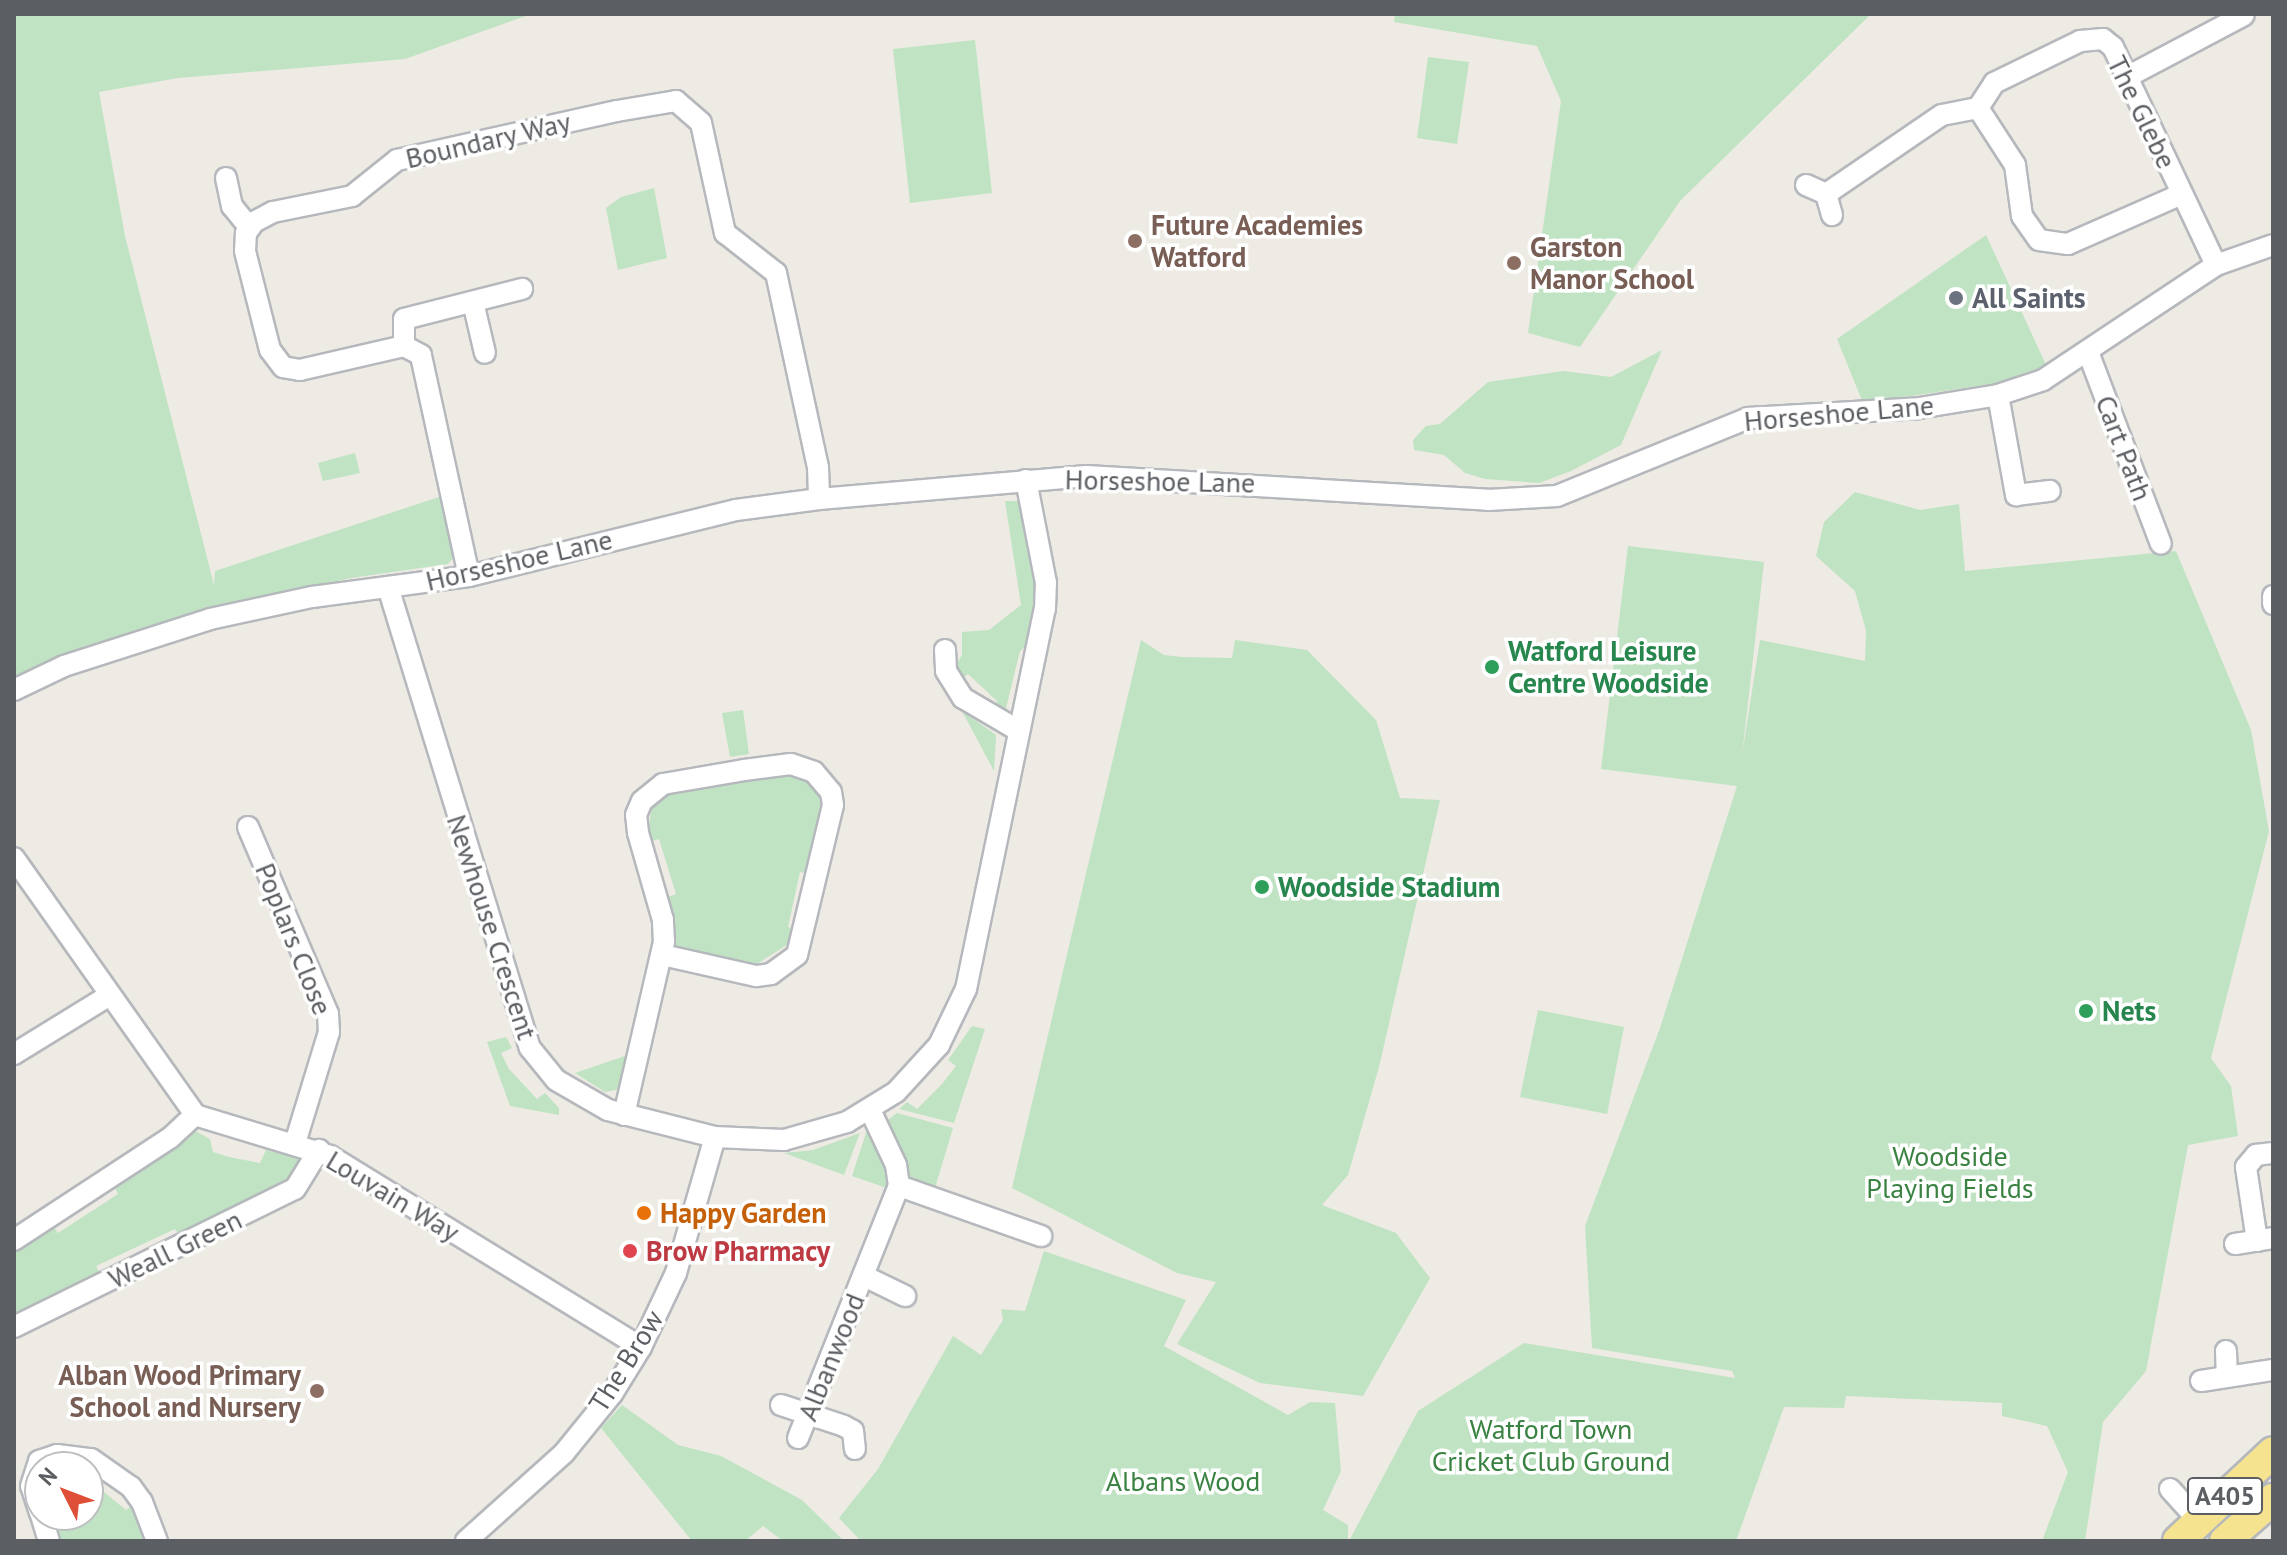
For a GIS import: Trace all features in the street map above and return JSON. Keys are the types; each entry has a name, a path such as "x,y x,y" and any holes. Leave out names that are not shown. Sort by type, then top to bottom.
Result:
{"highway":[{"name":"A405","path":"2189,1531 2273,1452"},
{"name":"A405","path":"2225,1541 2273,1499"}],"street":[{"path":"2127,77 2244,15"},
{"name":"The Glebe","path":"1978,108 1994,83 2093,39 2113,47 2216,265"},
{"name":"Boundary Way","path":"249,227 273,212 352,196 397,160 676,101 701,123 725,233 776,273 818,467 819,499"},
{"path":"1826,194 1942,115 1978,108 2015,165 2022,216 2039,240 2068,244 2182,194"},
{"path":"226,178 232,206 249,227 245,251 270,350 283,367 300,370 404,346 421,355 428,368 469,576"},
{"path":"1806,185 1826,194 1832,215"},
{"name":"Horseshoe Lane","path":"14,690 64,666 210,619 388,587 469,576 736,510 819,499 1026,480 1181,479 1529,500 1581,488 1695,436 1748,418 1919,408 1998,395 2043,380 2216,265 2273,245"},
{"path":"404,346 404,319 522,289"},
{"path":"473,302 485,353"},
{"name":"Cart Path","path":"2088,352 2161,544"},
{"path":"1998,395 2016,495 2050,491"},
{"name":"Newhouse Crescent","path":"388,587 530,1048 569,1090 624,1115 715,1137 784,1140 870,1110 918,1071 939,1045 966,989 1045,609 1046,583 1026,480"},
{"path":"2273,596 2273,604"},
{"path":"945,650 946,671 963,698 1019,731"},
{"path":"624,1115 663,955 663,920 636,815 651,790 663,784 791,764 814,772 831,792 833,805 797,955 771,974 756,976 663,955"},
{"name":"Poplars Close","path":"248,827 328,1014 329,1032 295,1143"},
{"path":"14,858 195,1115 170,1138 14,1240"},
{"path":"14,1054 110,995"},
{"path":"870,1110 896,1165 899,1186 1030,1226"},
{"name":"Louvain Way","path":"195,1115 319,1150 641,1347"},
{"name":"The Brow","path":"466,1541 564,1453 612,1394 641,1347 676,1273 715,1137"},
{"name":"Weall Green","path":"14,1327 295,1189 319,1150"},
{"path":"2235,1244 2265,1240 2253,1217 2246,1167 2256,1155 2273,1153"},
{"name":"Albanwood","path":"798,1438 899,1186"},
{"name":"Albanwood","path":"864,1276 905,1296"},
{"path":"2226,1351 2227,1376"},
{"path":"2201,1381 2273,1370"},
{"path":"781,1405 853,1431 855,1449"},
{"path":"104,1470 142,1502 157,1541"},
{"path":"2170,1489 2189,1531"}],"green space":[{"path":"14,14 531,14 405,59 178,78 99,92 125,236 214,585 215,571 448,494 455,556 448,564 351,578 211,609 14,678"},
{"path":"1395,14 1871,14 1680,201 1580,347 1528,333 1561,101 1537,46 1394,22"},
{"path":"975,40 992,193 910,203 893,49"},
{"path":"1428,57 1469,62 1457,144 1417,138"},
{"path":"654,188 667,258 618,270 606,208 621,197"},
{"path":"1986,235 2047,367 1998,383 1863,403 1837,339"},
{"path":"1662,350 1621,445 1571,471 1539,483 1485,479 1465,473 1444,455 1414,450 1413,440 1426,426 1440,424 1488,382 1563,371 1611,377"},
{"path":"355,453 360,473 323,481 318,463"},
{"name":"Woodside Playing Fields","path":"1855,492 1920,510 1959,504 1965,571 2176,551 2251,730 2269,831 2211,1058 2231,1086 2238,1136 2188,1145 2146,1371 2103,1422 2085,1541 2042,1541 2068,1472 2047,1426 2002,1416 2002,1403 1846,1396 1844,1408 1784,1407 1736,1541 1349,1541 1418,1411 1524,1343 1735,1378 1732,1371 1592,1348 1585,1226 1660,1028 1737,786 1601,769 1628,546 1764,562 1742,755 1760,640 1865,661 1866,631 1855,591 1816,556 1824,522"},
{"path":"1005,501 1019,501 1036,579 1029,644 1020,651 1004,716 994,711 997,701 968,674 959,681 953,669 962,655 962,632 989,630 1021,605"},
{"name":"Woodside Stadium","path":"1141,640 1164,655 1182,657 1232,658 1235,640 1307,650 1376,720 1400,798 1440,800 1379,1067 1348,1175 1322,1205 1396,1233 1430,1278 1363,1396 1260,1383 1177,1344 1216,1282 1177,1273 1012,1188"},
{"path":"743,710 749,754 730,757 722,713"},
{"path":"962,711 996,735 994,771"},
{"path":"780,769 812,776 827,801 810,874 800,872 788,927 798,930 793,941 757,964 676,950 663,899 676,894 659,839 646,843 653,800 666,792"},
{"path":"1538,1010 1624,1027 1607,1114 1520,1097"},
{"path":"972,1026 985,1029 954,1123 899,1109 907,1102 917,1109 942,1084 956,1066 948,1060"},
{"path":"506,1037 512,1048 501,1053 509,1069 537,1099 545,1093 559,1108 559,1115 510,1106 487,1042"},
{"path":"628,1055 620,1089 605,1092 575,1073"},
{"path":"897,1113 953,1128 934,1191 906,1180 884,1123"},
{"path":"192,1129 210,1139 213,1152 229,1157 260,1163 266,1150 306,1161 295,1178 180,1237 175,1229 96,1266 101,1275 14,1317 14,1248 51,1223 58,1233 118,1194 112,1181"},
{"path":"867,1130 873,1133 888,1172 887,1188 852,1176"},
{"path":"860,1133 844,1175 784,1153 813,1150"},
{"name":"Albans Wood","path":"1044,1251 1186,1300 1164,1346 1288,1415 1310,1402 1335,1403 1341,1471 1323,1510 1348,1525 1348,1541 861,1541 839,1518 878,1469 953,1336 981,1355 1003,1320 1001,1309 1025,1311"},
{"path":"622,1405 678,1445 721,1456 802,1500 844,1541 783,1541 763,1526 745,1541 692,1541 601,1428"},
{"path":"104,1492 126,1510 135,1503 149,1541 58,1541 53,1531 104,1531"}],"place":[{"name":"Future Academies Watford","path":"1135,241"},
{"name":"Garston Manor School","path":"1514,263"},
{"name":"All Saints","path":"1956,298"},
{"name":"Watford Leisure Centre Woodside","path":"1492,667"},
{"name":"Woodside Stadium","path":"1262,887"},
{"name":"Nets","path":"2086,1011"},
{"name":"Happy Garden","path":"644,1213"},
{"name":"Brow Pharmacy","path":"630,1251"},
{"name":"Alban Wood Primary School and Nursery","path":"317,1391"}],"park label":[{"name":"Watford Town Cricket Club Ground","path":"1551,1445"}]}
